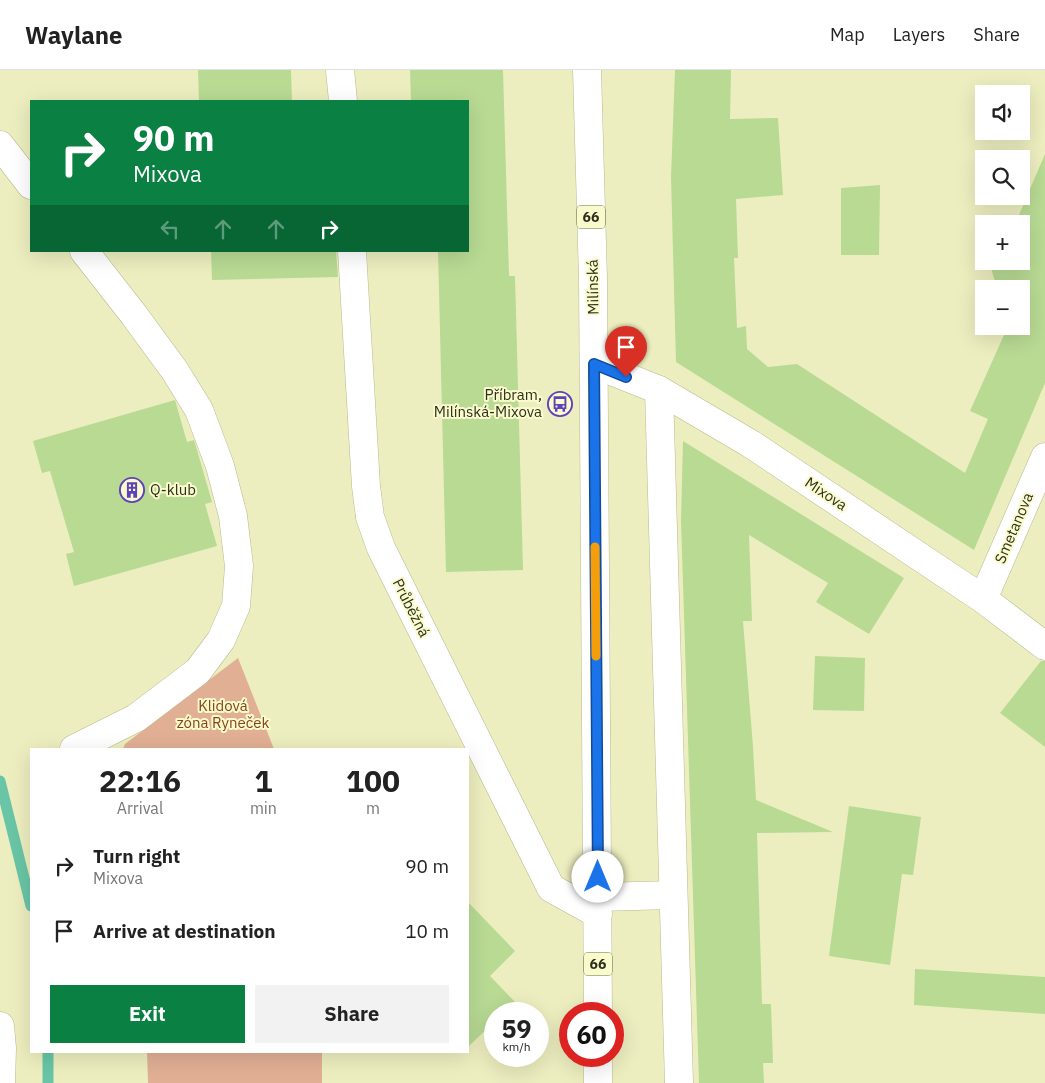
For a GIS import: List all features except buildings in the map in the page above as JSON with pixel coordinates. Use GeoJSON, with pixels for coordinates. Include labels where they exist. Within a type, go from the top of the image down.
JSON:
{"type":"FeatureCollection","features":[{"type":"Feature","properties":{"kind":"street"},"geometry":{"type":"LineString","coordinates":[[340,70],[342,100]]}},
{"type":"Feature","properties":{"kind":"street","name":"Milínská"},"geometry":{"type":"LineString","coordinates":[[587,70],[594,364],[598,1002]]}},
{"type":"Feature","properties":{"kind":"street"},"geometry":{"type":"LineString","coordinates":[[0,146],[30,184]]}},
{"type":"Feature","properties":{"kind":"street"},"geometry":{"type":"LineString","coordinates":[[76,748],[136,718],[198,671],[221,640],[236,606],[239,566],[233,516],[220,466],[199,410],[175,371],[85,252]]}},
{"type":"Feature","properties":{"kind":"street","name":"Průběžná"},"geometry":{"type":"LineString","coordinates":[[352,252],[366,486],[370,517],[381,548],[551,888],[598,906]]}},
{"type":"Feature","properties":{"kind":"street","name":"Mixova"},"geometry":{"type":"LineString","coordinates":[[594,364],[659,390],[751,444],[983,599],[1045,646]]}},
{"type":"Feature","properties":{"kind":"street"},"geometry":{"type":"LineString","coordinates":[[659,390],[679,1083]]}},
{"type":"Feature","properties":{"kind":"street","name":"Smetanova"},"geometry":{"type":"LineString","coordinates":[[983,599],[1045,457]]}},
{"type":"Feature","properties":{"kind":"street"},"geometry":{"type":"LineString","coordinates":[[598,906],[674,895]]}},
{"type":"Feature","properties":{"kind":"street"},"geometry":{"type":"LineString","coordinates":[[0,1026],[2,1048],[0,1083]]}},
{"type":"Feature","properties":{"kind":"street"},"geometry":{"type":"LineString","coordinates":[[598,1067],[598,1083]]}},
{"type":"Feature","properties":{"kind":"green space","name":"Klidová zóna Ryneček"},"geometry":{"type":"Polygon","coordinates":[[[238,658],[274,748],[123,748],[125,744],[238,658]]]}},
{"type":"Feature","properties":{"kind":"green space"},"geometry":{"type":"Polygon","coordinates":[[[147,1053],[322,1053],[322,1083],[148,1083],[147,1053]]]}},
{"type":"Feature","properties":{"kind":"waterway"},"geometry":{"type":"LineString","coordinates":[[0,781],[30,902]]}},
{"type":"Feature","properties":{"kind":"waterway"},"geometry":{"type":"LineString","coordinates":[[48,1053],[48,1083]]}},
{"type":"Feature","properties":{"kind":"slow traffic"},"geometry":{"type":"LineString","coordinates":[[595,547],[596,656]]}},
{"type":"Feature","properties":{"kind":"place","name":"Příbram, Milínská-Mixova"},"geometry":{"type":"Point","coordinates":[560,404]}},
{"type":"Feature","properties":{"kind":"place","name":"Q-klub"},"geometry":{"type":"Point","coordinates":[132,490]}},
{"type":"Feature","properties":{"kind":"route"},"geometry":{"type":"LineString","coordinates":[[598,877],[594,364],[626,377]]}}]}
